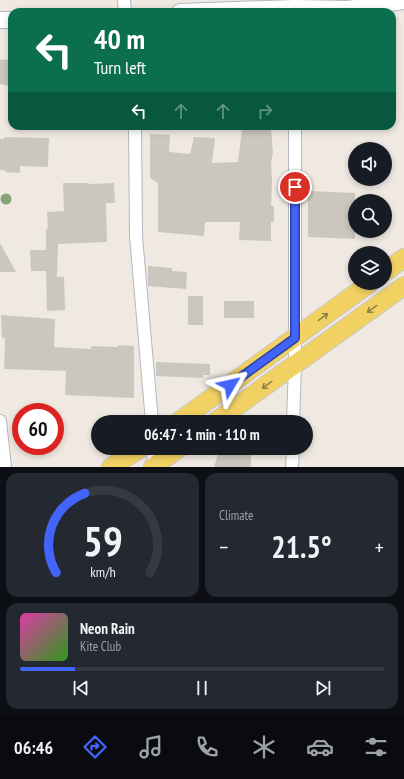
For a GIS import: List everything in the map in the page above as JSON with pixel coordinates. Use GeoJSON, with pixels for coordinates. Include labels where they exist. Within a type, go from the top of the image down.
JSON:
{"type":"FeatureCollection","features":[{"type":"Feature","properties":{"kind":"main road"},"geometry":{"type":"LineString","coordinates":[[392,267],[404,258]]}},
{"type":"Feature","properties":{"kind":"main road"},"geometry":{"type":"LineString","coordinates":[[225,415],[404,286]]}},
{"type":"Feature","properties":{"kind":"main road"},"geometry":{"type":"LineString","coordinates":[[188,415],[360,290]]}},
{"type":"Feature","properties":{"kind":"main road"},"geometry":{"type":"LineString","coordinates":[[111,467],[130,455]]}},
{"type":"Feature","properties":{"kind":"main road"},"geometry":{"type":"LineString","coordinates":[[153,467],[169,455]]}},
{"type":"Feature","properties":{"kind":"street"},"geometry":{"type":"LineString","coordinates":[[365,8],[404,1]]}},
{"type":"Feature","properties":{"kind":"street"},"geometry":{"type":"LineString","coordinates":[[135,130],[136,236],[151,415]]}},
{"type":"Feature","properties":{"kind":"street"},"geometry":{"type":"LineString","coordinates":[[293,415],[295,365],[295,130]]}},
{"type":"Feature","properties":{"kind":"street"},"geometry":{"type":"LineString","coordinates":[[0,421],[4,467]]}},
{"type":"Feature","properties":{"kind":"street"},"geometry":{"type":"LineString","coordinates":[[153,455],[153,467]]}},
{"type":"Feature","properties":{"kind":"street"},"geometry":{"type":"LineString","coordinates":[[292,467],[293,455]]}},
{"type":"Feature","properties":{"kind":"building"},"geometry":{"type":"Polygon","coordinates":[[[8,59],[8,85],[0,84],[0,60],[8,59]]]}},
{"type":"Feature","properties":{"kind":"building"},"geometry":{"type":"Polygon","coordinates":[[[242,130],[271,130],[273,152],[271,163],[271,206],[274,206],[274,222],[271,222],[271,241],[239,240],[240,222],[205,222],[204,236],[158,232],[158,183],[150,178],[150,134],[170,135],[169,152],[190,154],[194,137],[215,138],[212,163],[238,162],[242,130]]]}},
{"type":"Feature","properties":{"kind":"building"},"geometry":{"type":"Polygon","coordinates":[[[4,137],[49,138],[48,167],[20,166],[20,173],[5,172],[5,170],[0,170],[0,139],[4,139],[4,137]]]}},
{"type":"Feature","properties":{"kind":"building"},"geometry":{"type":"Polygon","coordinates":[[[63,183],[114,183],[115,203],[106,203],[107,242],[58,244],[57,277],[64,277],[65,310],[47,311],[46,271],[31,271],[30,250],[46,250],[46,229],[48,228],[47,212],[64,211],[63,183]]]}},
{"type":"Feature","properties":{"kind":"building"},"geometry":{"type":"Polygon","coordinates":[[[308,191],[355,193],[348,194],[348,238],[355,239],[308,237],[308,191]]]}},
{"type":"Feature","properties":{"kind":"building"},"geometry":{"type":"Polygon","coordinates":[[[0,243],[16,272],[0,272],[0,243]]]}},
{"type":"Feature","properties":{"kind":"building"},"geometry":{"type":"Polygon","coordinates":[[[148,266],[172,268],[172,271],[187,272],[186,289],[148,286],[148,266]]]}},
{"type":"Feature","properties":{"kind":"building"},"geometry":{"type":"Polygon","coordinates":[[[188,296],[203,296],[203,325],[188,325],[188,296]]]}},
{"type":"Feature","properties":{"kind":"building"},"geometry":{"type":"Polygon","coordinates":[[[224,301],[254,301],[254,318],[224,318],[224,301]]]}},
{"type":"Feature","properties":{"kind":"building"},"geometry":{"type":"Polygon","coordinates":[[[1,315],[55,319],[54,347],[91,349],[91,346],[134,346],[134,398],[65,395],[66,371],[4,369],[5,338],[2,338],[1,315]]]}},
{"type":"Feature","properties":{"kind":"building"},"geometry":{"type":"Polygon","coordinates":[[[156,362],[210,364],[210,375],[203,375],[203,378],[156,376],[156,362]]]}},
{"type":"Feature","properties":{"kind":"building"},"geometry":{"type":"Polygon","coordinates":[[[218,455],[251,455],[251,467],[214,467],[218,455]]]}},
{"type":"Feature","properties":{"kind":"route"},"geometry":{"type":"LineString","coordinates":[[230,385],[295,338],[295,187]]}}]}
